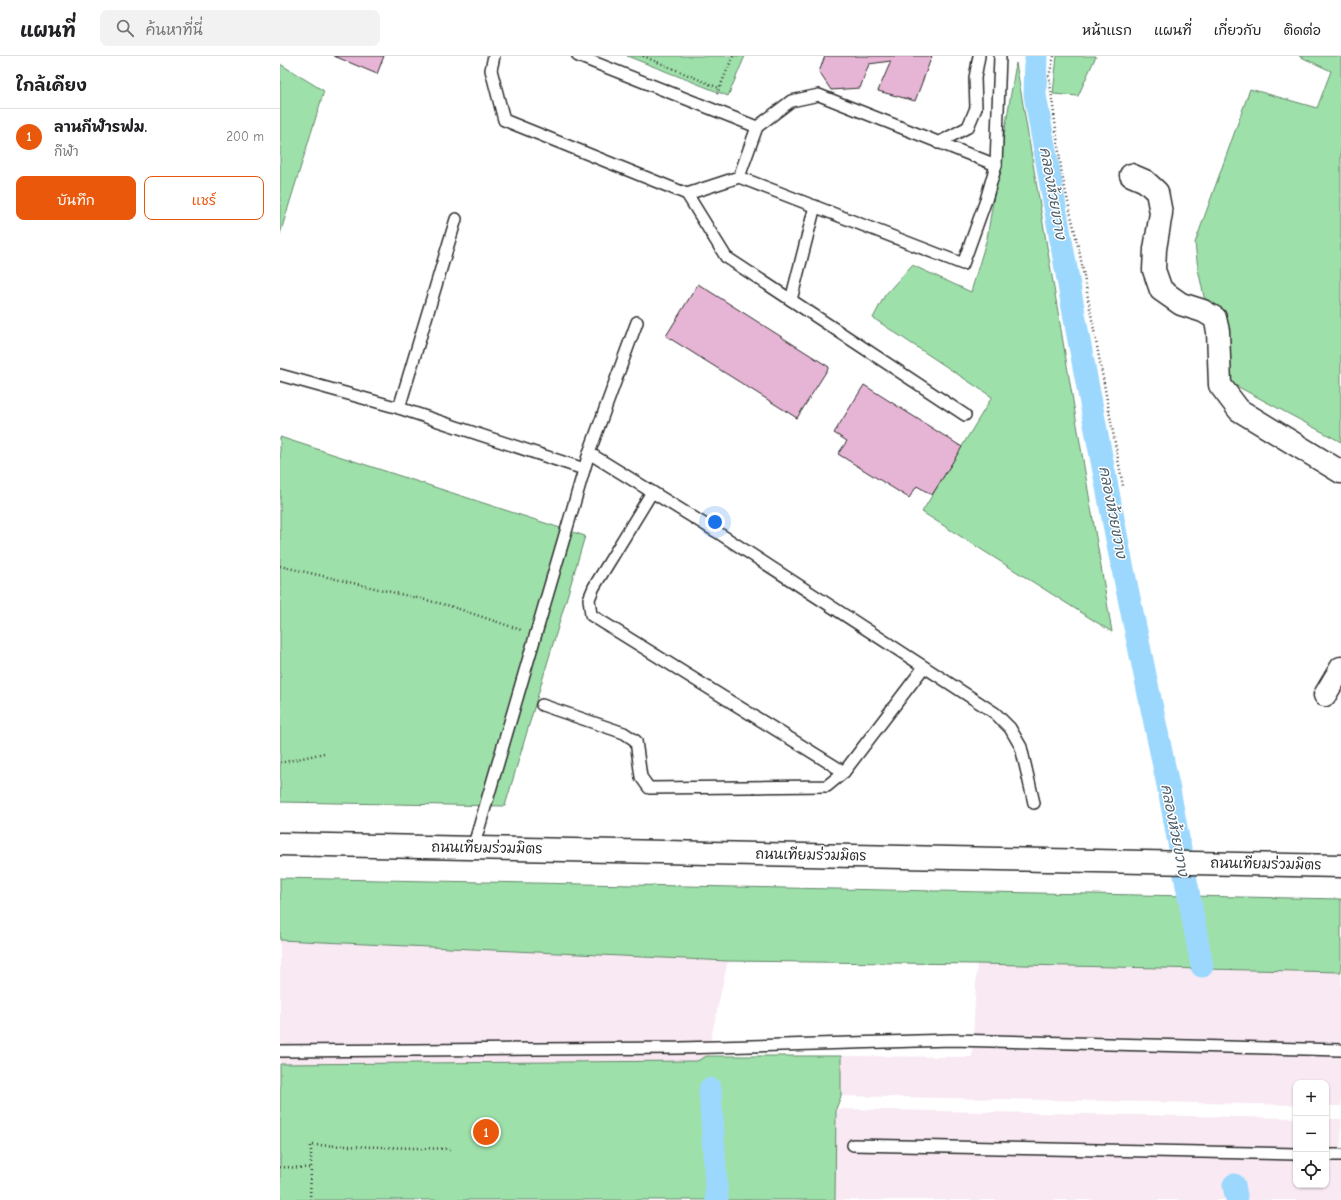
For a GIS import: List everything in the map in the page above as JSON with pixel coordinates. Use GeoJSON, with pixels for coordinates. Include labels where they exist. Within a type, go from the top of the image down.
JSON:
{"type":"FeatureCollection","features":[{"type":"Feature","properties":{"kind":"street"},"geometry":{"type":"LineString","coordinates":[[1131,175],[1145,181],[1157,192],[1161,213],[1155,249],[1154,270],[1161,290],[1181,304],[1203,311],[1215,318],[1218,331],[1220,385],[1239,410],[1341,472]]}},
{"type":"Feature","properties":{"kind":"street"},"geometry":{"type":"LineString","coordinates":[[1325,695],[1341,668]]}},
{"type":"Feature","properties":{"kind":"street","name":"ถนนเทียมร่วมมิตร"},"geometry":{"type":"LineString","coordinates":[[280,844],[1341,866]]}},
{"type":"Feature","properties":{"kind":"lane"},"geometry":{"type":"LineString","coordinates":[[494,56],[491,70],[504,120],[687,194],[726,257],[965,416]]}},
{"type":"Feature","properties":{"kind":"lane"},"geometry":{"type":"LineString","coordinates":[[578,56],[757,127]]}},
{"type":"Feature","properties":{"kind":"lane"},"geometry":{"type":"LineString","coordinates":[[938,143],[968,127],[976,108],[975,78],[979,56]]}},
{"type":"Feature","properties":{"kind":"lane"},"geometry":{"type":"LineString","coordinates":[[687,194],[739,177],[963,264],[986,200],[996,165],[1000,56]]}},
{"type":"Feature","properties":{"kind":"lane"},"geometry":{"type":"LineString","coordinates":[[739,177],[757,127],[791,101],[819,95],[996,165]]}},
{"type":"Feature","properties":{"kind":"lane"},"geometry":{"type":"LineString","coordinates":[[791,300],[815,206]]}},
{"type":"Feature","properties":{"kind":"lane"},"geometry":{"type":"LineString","coordinates":[[399,408],[456,219]]}},
{"type":"Feature","properties":{"kind":"lane"},"geometry":{"type":"LineString","coordinates":[[473,848],[584,468],[636,322]]}},
{"type":"Feature","properties":{"kind":"lane"},"geometry":{"type":"LineString","coordinates":[[280,375],[399,408],[584,468]]}},
{"type":"Feature","properties":{"kind":"lane"},"geometry":{"type":"LineString","coordinates":[[589,453],[717,532],[995,713],[1010,728],[1021,747],[1034,804]]}},
{"type":"Feature","properties":{"kind":"lane"},"geometry":{"type":"LineString","coordinates":[[652,492],[594,587],[589,599],[591,615],[844,772]]}},
{"type":"Feature","properties":{"kind":"lane"},"geometry":{"type":"LineString","coordinates":[[542,705],[624,733],[636,741],[641,777],[649,788],[827,786],[844,772],[924,666]]}},
{"type":"Feature","properties":{"kind":"lane"},"geometry":{"type":"LineString","coordinates":[[280,1051],[682,1048],[950,1040],[1341,1050]]}},
{"type":"Feature","properties":{"kind":"lane"},"geometry":{"type":"LineString","coordinates":[[853,1145],[1293,1154]]}},
{"type":"Feature","properties":{"kind":"lane"},"geometry":{"type":"LineString","coordinates":[[1329,1155],[1341,1155]]}},
{"type":"Feature","properties":{"kind":"path"},"geometry":{"type":"LineString","coordinates":[[642,56],[719,88]]}},
{"type":"Feature","properties":{"kind":"path"},"geometry":{"type":"LineString","coordinates":[[711,109],[733,56]]}},
{"type":"Feature","properties":{"kind":"path"},"geometry":{"type":"LineString","coordinates":[[1054,56],[1049,76],[1062,174],[1080,255],[1123,486]]}},
{"type":"Feature","properties":{"kind":"path"},"geometry":{"type":"LineString","coordinates":[[280,566],[447,605],[536,635]]}},
{"type":"Feature","properties":{"kind":"path"},"geometry":{"type":"LineString","coordinates":[[280,763],[324,753]]}},
{"type":"Feature","properties":{"kind":"path"},"geometry":{"type":"LineString","coordinates":[[310,1200],[311,1145],[452,1149]]}},
{"type":"Feature","properties":{"kind":"path"},"geometry":{"type":"LineString","coordinates":[[280,1167],[311,1168]]}},
{"type":"Feature","properties":{"kind":"shaded area"},"geometry":{"type":"Polygon","coordinates":[[[280,884],[744,888],[707,1056],[704,1200],[280,1200],[280,884]]]}},
{"type":"Feature","properties":{"kind":"shaded area"},"geometry":{"type":"Polygon","coordinates":[[[977,964],[1341,972],[1341,1106],[1329,1106],[1329,1080],[1293,1080],[1293,1105],[841,1096],[841,1056],[972,1057],[977,964]]]}},
{"type":"Feature","properties":{"kind":"shaded area"},"geometry":{"type":"Polygon","coordinates":[[[836,1109],[1293,1118],[1293,1188],[1329,1188],[1329,1119],[1341,1119],[1341,1200],[835,1200],[836,1109]]]}},
{"type":"Feature","properties":{"kind":"green space"},"geometry":{"type":"Polygon","coordinates":[[[627,56],[745,56],[728,96],[627,56]]]}},
{"type":"Feature","properties":{"kind":"green space"},"geometry":{"type":"Polygon","coordinates":[[[1057,56],[1096,56],[1078,96],[1053,94],[1057,56]]]}},
{"type":"Feature","properties":{"kind":"green space"},"geometry":{"type":"Polygon","coordinates":[[[1299,56],[1341,56],[1341,442],[1231,383],[1225,326],[1204,297],[1198,269],[1195,243],[1250,89],[1317,108],[1331,71],[1299,56]]]}},
{"type":"Feature","properties":{"kind":"green space"},"geometry":{"type":"Polygon","coordinates":[[[1016,63],[1112,632],[922,512],[992,397],[873,318],[885,295],[912,265],[971,292],[987,238],[1016,63]]]}},
{"type":"Feature","properties":{"kind":"green space"},"geometry":{"type":"Polygon","coordinates":[[[280,64],[324,91],[280,234],[280,64]]]}},
{"type":"Feature","properties":{"kind":"green space"},"geometry":{"type":"Polygon","coordinates":[[[280,437],[585,536],[505,806],[280,802],[280,437]]]}},
{"type":"Feature","properties":{"kind":"green space"},"geometry":{"type":"Polygon","coordinates":[[[280,878],[1341,899],[1341,972],[977,964],[728,961],[280,940],[280,878]]]}},
{"type":"Feature","properties":{"kind":"green space"},"geometry":{"type":"Polygon","coordinates":[[[707,1056],[841,1056],[841,1096],[836,1109],[835,1200],[280,1200],[280,1064],[697,1061],[707,1056]]]}},
{"type":"Feature","properties":{"kind":"building"},"geometry":{"type":"Polygon","coordinates":[[[334,56],[384,56],[377,74],[334,56]]]}},
{"type":"Feature","properties":{"kind":"building"},"geometry":{"type":"Polygon","coordinates":[[[825,56],[932,56],[915,101],[878,91],[891,61],[869,64],[860,88],[831,90],[819,72],[825,56]]]}},
{"type":"Feature","properties":{"kind":"building"},"geometry":{"type":"Polygon","coordinates":[[[698,284],[829,367],[797,418],[666,336],[698,284]]]}},
{"type":"Feature","properties":{"kind":"building"},"geometry":{"type":"Polygon","coordinates":[[[864,385],[962,447],[932,495],[917,486],[909,498],[838,454],[847,441],[834,433],[864,385]]]}},
{"type":"Feature","properties":{"kind":"waterway","name":"คลองห้วยขวาง"},"geometry":{"type":"LineString","coordinates":[[1036,56],[1035,95],[1077,330],[1119,550],[1170,795],[1202,966]]}},
{"type":"Feature","properties":{"kind":"waterway"},"geometry":{"type":"LineString","coordinates":[[710,1089],[717,1200]]}},
{"type":"Feature","properties":{"kind":"waterway","name":"คลองห้วยขวาง"},"geometry":{"type":"LineString","coordinates":[[1234,1185],[1236,1196]]}},
{"type":"Feature","properties":{"kind":"place","name":"ลานกีฬารฟม."},"geometry":{"type":"Point","coordinates":[486,1132]}}]}
